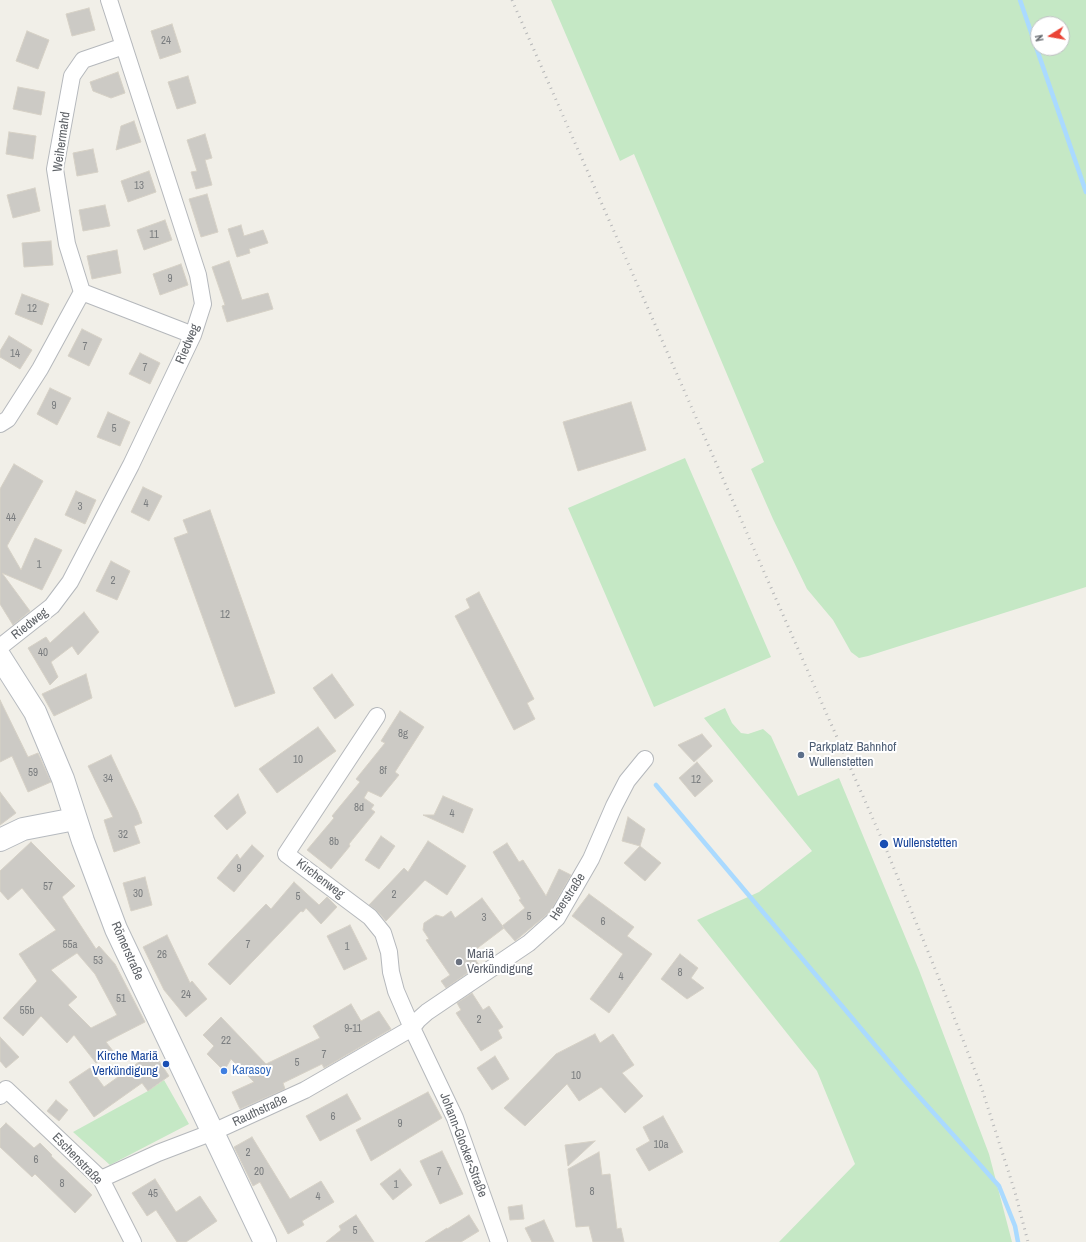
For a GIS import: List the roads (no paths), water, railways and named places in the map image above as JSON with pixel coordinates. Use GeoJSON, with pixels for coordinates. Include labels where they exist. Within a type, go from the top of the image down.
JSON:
{"type":"FeatureCollection","features":[{"type":"Feature","properties":{"kind":"main road","name":"Römerstraße"},"geometry":{"type":"LineString","coordinates":[[0,657],[35,712],[63,779],[75,819],[96,878],[124,948],[266,1242]]}},
{"type":"Feature","properties":{"kind":"main road"},"geometry":{"type":"LineString","coordinates":[[0,840],[23,829],[75,819]]}},
{"type":"Feature","properties":{"kind":"street","name":"Riedweg"},"geometry":{"type":"LineString","coordinates":[[0,647],[52,606],[70,582],[131,465],[193,336],[203,304],[198,275],[109,0]]}},
{"type":"Feature","properties":{"kind":"street","name":"Weihermahd"},"geometry":{"type":"LineString","coordinates":[[82,292],[67,244],[55,170],[72,76],[83,60],[124,46]]}},
{"type":"Feature","properties":{"kind":"street"},"geometry":{"type":"LineString","coordinates":[[0,424],[8,419],[40,370],[82,292],[193,336]]}},
{"type":"Feature","properties":{"kind":"street","name":"Kirchenweg"},"geometry":{"type":"LineString","coordinates":[[377,716],[286,854],[370,917],[383,933],[390,952],[391,972],[396,991],[412,1028]]}},
{"type":"Feature","properties":{"kind":"street","name":"Heerstraße"},"geometry":{"type":"LineString","coordinates":[[412,1028],[427,1012],[530,943],[557,918],[591,859],[614,806],[627,781],[645,759]]}},
{"type":"Feature","properties":{"kind":"street","name":"Rauthstraße"},"geometry":{"type":"LineString","coordinates":[[101,1179],[158,1153],[213,1132],[305,1090],[412,1028]]}},
{"type":"Feature","properties":{"kind":"street","name":"Johann-Glocker-Straße"},"geometry":{"type":"LineString","coordinates":[[412,1028],[455,1118],[499,1242]]}},
{"type":"Feature","properties":{"kind":"street","name":"Eschenstraße"},"geometry":{"type":"LineString","coordinates":[[3,1093],[101,1179],[133,1242]]}},
{"type":"Feature","properties":{"kind":"waterway"},"geometry":{"type":"LineString","coordinates":[[1020,0],[1086,192]]}},
{"type":"Feature","properties":{"kind":"waterway"},"geometry":{"type":"LineString","coordinates":[[656,785],[906,1082],[999,1186],[1015,1226],[1018,1242]]}},
{"type":"Feature","properties":{"kind":"railway"},"geometry":{"type":"LineString","coordinates":[[512,0],[884,844],[981,1086],[1015,1192],[1028,1242]]}},
{"type":"Feature","properties":{"kind":"place","name":"Parkplatz Bahnhof Wullenstetten"},"geometry":{"type":"Point","coordinates":[801,755]}},
{"type":"Feature","properties":{"kind":"place","name":"Wullenstetten"},"geometry":{"type":"Point","coordinates":[884,844]}},
{"type":"Feature","properties":{"kind":"place","name":"Mariä Verkündigung"},"geometry":{"type":"Point","coordinates":[459,962]}},
{"type":"Feature","properties":{"kind":"place","name":"Kirche Mariä Verkündigung"},"geometry":{"type":"Point","coordinates":[166,1064]}},
{"type":"Feature","properties":{"kind":"place","name":"Karasoy"},"geometry":{"type":"Point","coordinates":[224,1071]}}]}
